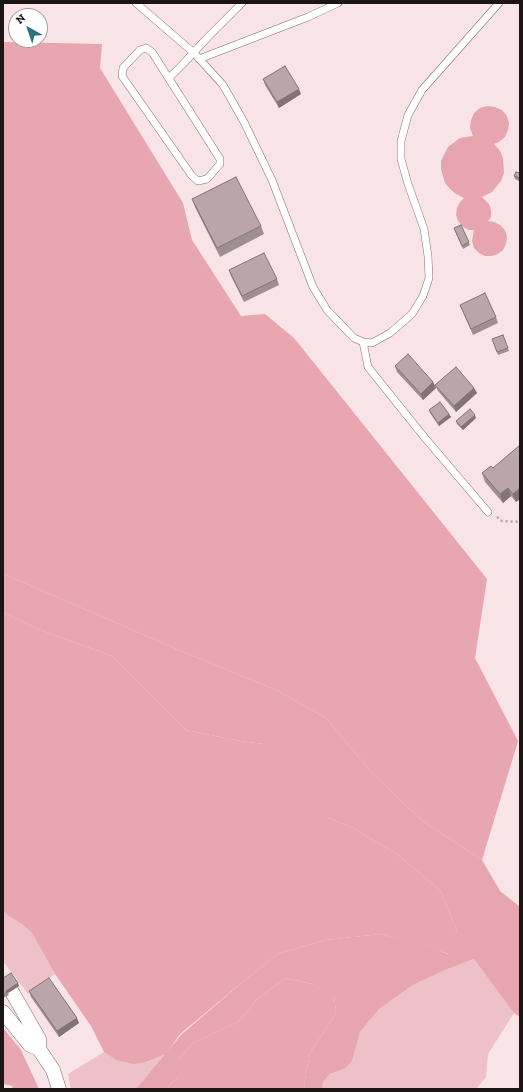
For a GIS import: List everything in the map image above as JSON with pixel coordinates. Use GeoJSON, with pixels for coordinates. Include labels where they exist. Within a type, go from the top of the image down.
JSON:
{"type":"FeatureCollection","features":[{"type":"Feature","properties":{"kind":"street"},"geometry":{"type":"LineString","coordinates":[[6,982],[39,1039],[39,1049]]}},
{"type":"Feature","properties":{"kind":"street"},"geometry":{"type":"LineString","coordinates":[[3,1012],[30,1045],[39,1049],[53,1070],[59,1089]]}},
{"type":"Feature","properties":{"kind":"lane"},"geometry":{"type":"LineString","coordinates":[[136,3],[194,53],[223,85],[244,122],[272,180],[313,287],[327,310],[354,338],[363,342],[372,343],[390,333],[412,314],[423,296],[429,278],[428,256],[424,229],[401,159],[400,141],[408,115],[422,90],[499,3]]}},
{"type":"Feature","properties":{"kind":"lane"},"geometry":{"type":"LineString","coordinates":[[168,78],[242,3]]}},
{"type":"Feature","properties":{"kind":"lane"},"geometry":{"type":"LineString","coordinates":[[199,59],[308,17],[338,3]]}},
{"type":"Feature","properties":{"kind":"lane"},"geometry":{"type":"LineString","coordinates":[[146,48],[152,52],[168,78],[220,159],[220,164],[207,179],[202,181],[198,181],[192,176],[122,76],[122,72],[123,68],[140,50],[146,48]]}},
{"type":"Feature","properties":{"kind":"lane"},"geometry":{"type":"LineString","coordinates":[[363,342],[368,367],[425,438],[488,512]]}},
{"type":"Feature","properties":{"kind":"path"},"geometry":{"type":"LineString","coordinates":[[488,512],[502,521],[520,522]]}},
{"type":"Feature","properties":{"kind":"shaded area"},"geometry":{"type":"Polygon","coordinates":[[[3,42],[8,42],[8,48],[48,48],[48,43],[102,44],[100,68],[183,203],[192,240],[241,316],[265,314],[294,338],[487,579],[475,658],[518,741],[482,860],[422,821],[370,771],[327,719],[278,691],[3,574],[3,42]]]}},
{"type":"Feature","properties":{"kind":"shaded area"},"geometry":{"type":"Polygon","coordinates":[[[487,106],[502,110],[507,116],[509,123],[505,137],[494,144],[500,151],[503,158],[504,173],[501,181],[492,192],[482,197],[489,204],[491,210],[491,217],[488,221],[500,225],[505,230],[507,237],[503,250],[498,254],[491,256],[485,256],[474,248],[472,241],[474,230],[469,230],[463,227],[458,221],[456,215],[457,208],[464,198],[456,194],[445,183],[441,169],[441,161],[448,147],[460,138],[473,136],[470,128],[474,113],[480,108],[487,106]]]}},
{"type":"Feature","properties":{"kind":"shaded area"},"geometry":{"type":"Polygon","coordinates":[[[3,574],[278,691],[327,719],[370,771],[422,821],[482,860],[500,891],[520,907],[520,1017],[514,1013],[474,959],[445,970],[413,985],[379,1009],[360,1032],[352,1061],[346,1068],[330,1074],[323,1082],[322,1089],[305,1089],[304,1085],[310,1053],[336,1013],[334,995],[313,984],[285,978],[256,1000],[239,1021],[193,1043],[178,1059],[178,1077],[166,1089],[136,1089],[182,1034],[278,954],[326,940],[380,934],[448,954],[457,931],[441,891],[397,854],[353,828],[329,818],[298,791],[265,744],[240,741],[186,730],[112,656],[38,629],[3,612],[3,574]]]}},
{"type":"Feature","properties":{"kind":"shaded area"},"geometry":{"type":"Polygon","coordinates":[[[3,612],[38,629],[112,656],[186,730],[240,741],[265,744],[329,818],[353,828],[397,854],[441,891],[457,931],[449,954],[380,934],[326,940],[278,954],[180,1034],[166,1054],[146,1062],[134,1064],[116,1060],[104,1052],[91,1026],[55,974],[32,933],[3,911],[3,612]]]}},
{"type":"Feature","properties":{"kind":"shaded area"},"geometry":{"type":"Polygon","coordinates":[[[3,911],[32,933],[55,974],[28,994],[3,961],[3,911]]]}},
{"type":"Feature","properties":{"kind":"shaded area"},"geometry":{"type":"Polygon","coordinates":[[[474,959],[514,1013],[488,1054],[486,1077],[476,1089],[322,1089],[323,1082],[330,1074],[346,1068],[352,1061],[360,1032],[379,1009],[413,985],[445,970],[474,959]]]}},
{"type":"Feature","properties":{"kind":"shaded area"},"geometry":{"type":"Polygon","coordinates":[[[285,978],[313,984],[334,994],[336,1013],[310,1053],[304,1085],[305,1089],[166,1089],[178,1077],[178,1059],[193,1043],[239,1021],[256,1000],[285,978]]]}},
{"type":"Feature","properties":{"kind":"shaded area"},"geometry":{"type":"Polygon","coordinates":[[[3,1028],[21,1050],[39,1089],[11,1089],[13,1086],[3,1084],[3,1028]]]}},
{"type":"Feature","properties":{"kind":"shaded area"},"geometry":{"type":"Polygon","coordinates":[[[104,1052],[116,1060],[146,1062],[166,1054],[136,1089],[71,1089],[68,1074],[104,1052]]]}},
{"type":"Feature","properties":{"kind":"building"},"geometry":{"type":"Polygon","coordinates":[[[285,66],[299,89],[277,102],[263,79],[285,66]]]}},
{"type":"Feature","properties":{"kind":"building"},"geometry":{"type":"Polygon","coordinates":[[[516,172],[520,173],[520,178],[514,176],[516,172]]]}},
{"type":"Feature","properties":{"kind":"building"},"geometry":{"type":"Polygon","coordinates":[[[236,177],[261,226],[217,248],[192,199],[236,177]]]}},
{"type":"Feature","properties":{"kind":"building"},"geometry":{"type":"Polygon","coordinates":[[[461,225],[469,242],[462,246],[454,228],[461,225]]]}},
{"type":"Feature","properties":{"kind":"building"},"geometry":{"type":"Polygon","coordinates":[[[264,253],[277,279],[242,296],[229,270],[264,253]]]}},
{"type":"Feature","properties":{"kind":"building"},"geometry":{"type":"Polygon","coordinates":[[[485,293],[496,317],[471,329],[460,305],[485,293]]]}},
{"type":"Feature","properties":{"kind":"building"},"geometry":{"type":"Polygon","coordinates":[[[503,335],[508,348],[497,352],[492,339],[503,335]]]}},
{"type":"Feature","properties":{"kind":"building"},"geometry":{"type":"Polygon","coordinates":[[[408,354],[433,382],[421,394],[395,366],[408,354]]]}},
{"type":"Feature","properties":{"kind":"building"},"geometry":{"type":"Polygon","coordinates":[[[456,367],[474,388],[454,406],[435,385],[456,367]]]}},
{"type":"Feature","properties":{"kind":"building"},"geometry":{"type":"Polygon","coordinates":[[[440,402],[449,414],[438,423],[429,410],[440,402]]]}},
{"type":"Feature","properties":{"kind":"building"},"geometry":{"type":"Polygon","coordinates":[[[470,409],[475,415],[461,427],[456,421],[470,409]]]}},
{"type":"Feature","properties":{"kind":"building"},"geometry":{"type":"Polygon","coordinates":[[[520,445],[520,488],[513,494],[508,488],[500,494],[482,473],[491,466],[493,468],[520,445]]]}},
{"type":"Feature","properties":{"kind":"building"},"geometry":{"type":"Polygon","coordinates":[[[11,973],[18,983],[6,991],[7,992],[3,995],[3,978],[11,973]]]}},
{"type":"Feature","properties":{"kind":"building"},"geometry":{"type":"Polygon","coordinates":[[[49,978],[77,1018],[57,1031],[29,991],[49,978]]]}}]}
